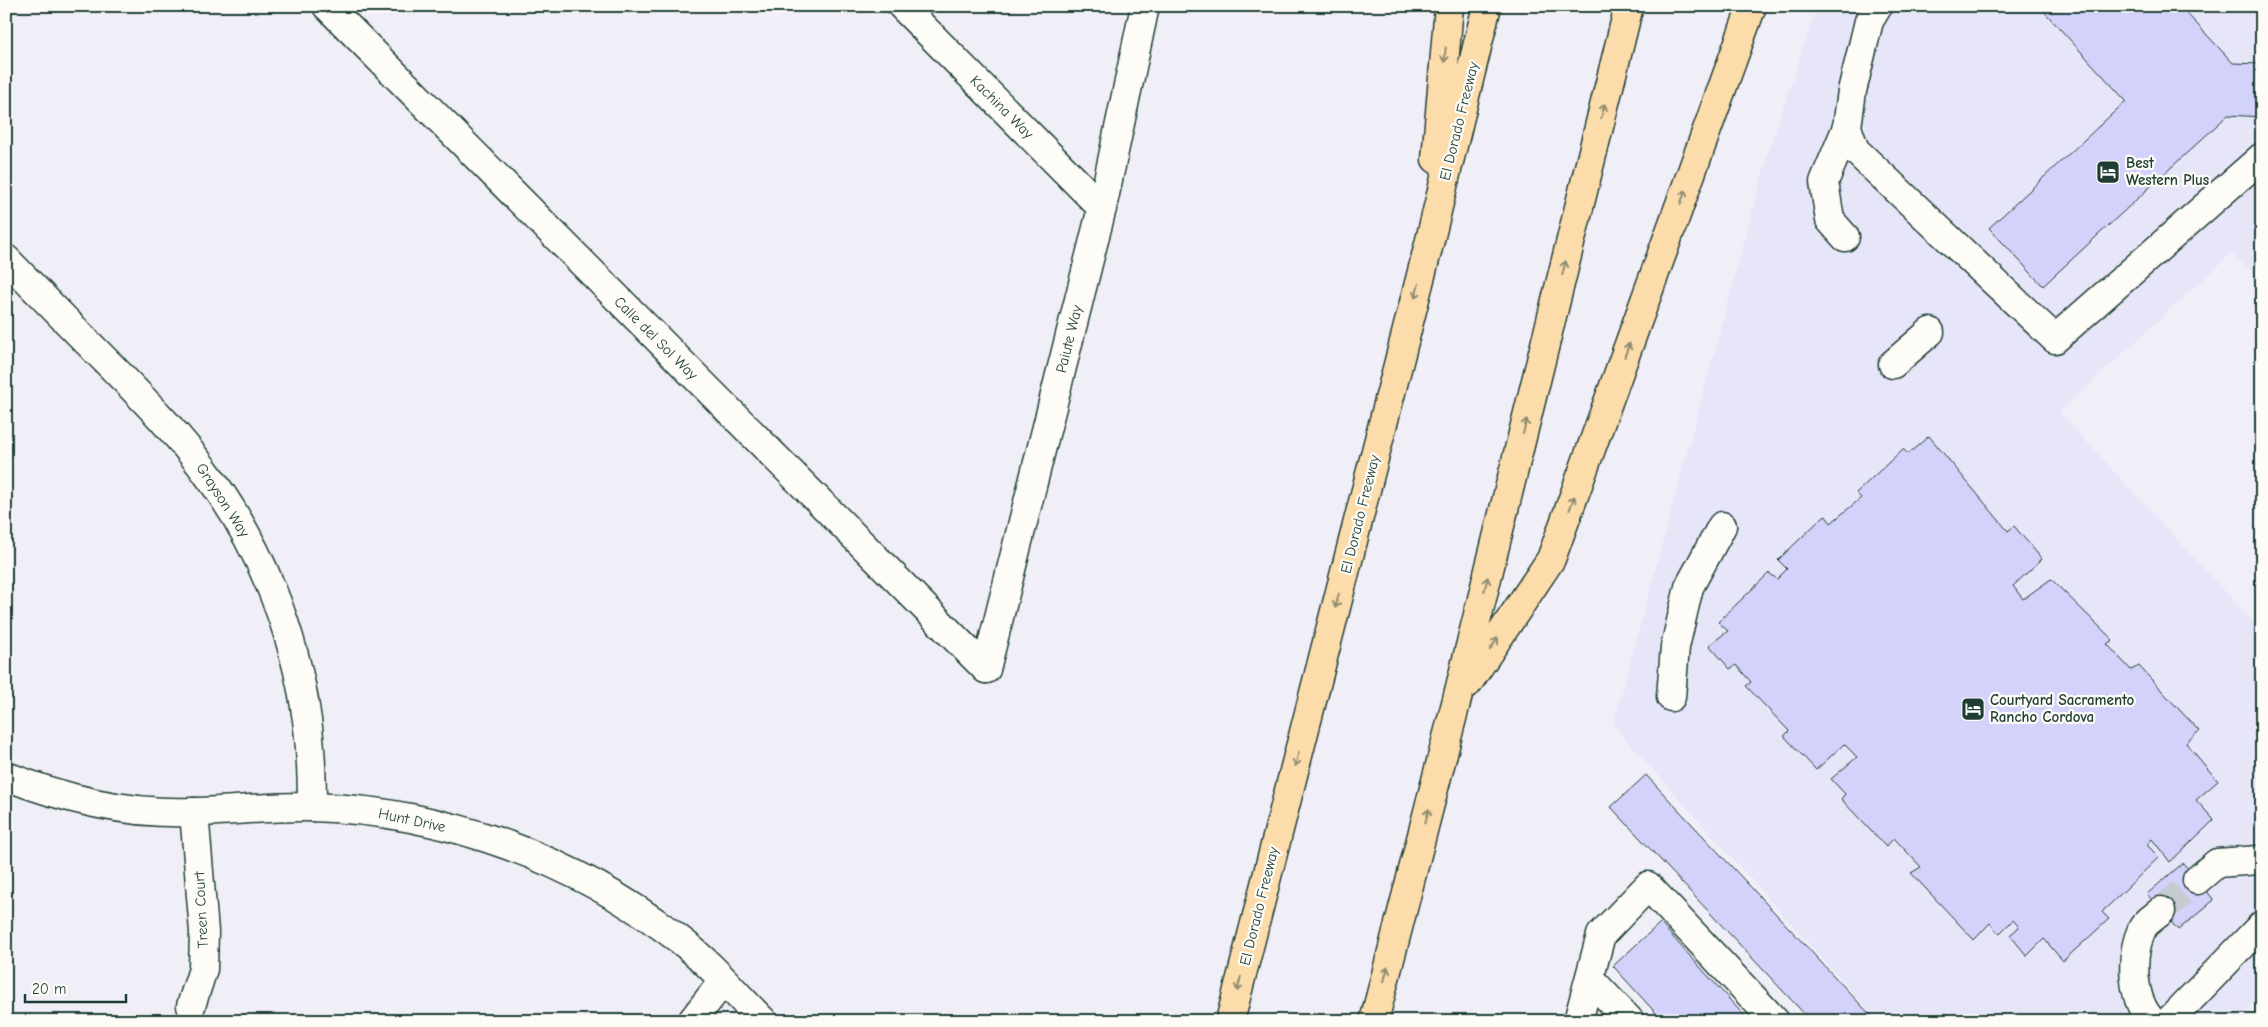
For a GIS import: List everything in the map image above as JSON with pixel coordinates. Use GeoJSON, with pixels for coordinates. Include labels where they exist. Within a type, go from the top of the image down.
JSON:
{"type":"FeatureCollection","features":[{"type":"Feature","properties":{"kind":"highway"},"geometry":{"type":"LineString","coordinates":[[1429,244],[1449,6]]}},
{"type":"Feature","properties":{"kind":"highway","name":"El Dorado Freeway"},"geometry":{"type":"LineString","coordinates":[[1230,1021],[1429,244],[1487,6]]}},
{"type":"Feature","properties":{"kind":"highway"},"geometry":{"type":"LineString","coordinates":[[1374,1021],[1457,699],[1630,6]]}},
{"type":"Feature","properties":{"kind":"highway"},"geometry":{"type":"LineString","coordinates":[[1457,699],[1551,559],[1752,6]]}},
{"type":"Feature","properties":{"kind":"street","name":"Calle del Sol Way"},"geometry":{"type":"LineString","coordinates":[[327,6],[986,670]]}},
{"type":"Feature","properties":{"kind":"street","name":"Kachina Way"},"geometry":{"type":"LineString","coordinates":[[902,6],[1102,208]]}},
{"type":"Feature","properties":{"kind":"street","name":"Paiute Way"},"geometry":{"type":"LineString","coordinates":[[986,670],[1102,208],[1145,6]]}},
{"type":"Feature","properties":{"kind":"street"},"geometry":{"type":"LineString","coordinates":[[1845,237],[1830,220],[1824,182],[1847,127],[1852,91],[1869,21],[1878,6]]}},
{"type":"Feature","properties":{"kind":"street"},"geometry":{"type":"LineString","coordinates":[[1847,127],[1855,150],[2055,339],[2262,157]]}},
{"type":"Feature","properties":{"kind":"street","name":"Grayson Way"},"geometry":{"type":"LineString","coordinates":[[6,259],[155,412],[206,471],[247,536],[271,589],[291,644],[300,681],[311,757],[312,807]]}},
{"type":"Feature","properties":{"kind":"street"},"geometry":{"type":"LineString","coordinates":[[1893,364],[1930,332]]}},
{"type":"Feature","properties":{"kind":"street"},"geometry":{"type":"LineString","coordinates":[[1670,697],[1675,647],[1688,586],[1722,526]]}},
{"type":"Feature","properties":{"kind":"street","name":"Hunt Drive"},"geometry":{"type":"LineString","coordinates":[[6,776],[42,790],[82,802],[123,809],[194,812],[277,806],[312,807],[399,815],[485,837],[527,852],[607,891],[681,940],[762,1021]]}},
{"type":"Feature","properties":{"kind":"street","name":"Treen Court"},"geometry":{"type":"LineString","coordinates":[[191,1006],[203,969],[204,932],[194,812]]}},
{"type":"Feature","properties":{"kind":"street"},"geometry":{"type":"LineString","coordinates":[[2197,880],[2217,863],[2259,860],[2262,862]]}},
{"type":"Feature","properties":{"kind":"street"},"geometry":{"type":"LineString","coordinates":[[1578,1021],[1601,935],[1648,886],[1775,1021]]}},
{"type":"Feature","properties":{"kind":"street"},"geometry":{"type":"LineString","coordinates":[[2152,1021],[2144,1013],[2133,974],[2134,957],[2142,927],[2161,911]]}},
{"type":"Feature","properties":{"kind":"street"},"geometry":{"type":"LineString","coordinates":[[2169,1021],[2262,925]]}},
{"type":"Feature","properties":{"kind":"street"},"geometry":{"type":"LineString","coordinates":[[1590,979],[1630,1021]]}},
{"type":"Feature","properties":{"kind":"street"},"geometry":{"type":"LineString","coordinates":[[692,1021],[723,980]]}},
{"type":"Feature","properties":{"kind":"shaded area"},"geometry":{"type":"Polygon","coordinates":[[[1817,6],[2262,6],[2262,280],[2231,254],[2059,412],[2262,631],[2262,991],[2240,1021],[1878,1021],[1613,725],[1770,146],[1817,6]]]}},
{"type":"Feature","properties":{"kind":"building","name":"Best Western Plus"},"geometry":{"type":"Polygon","coordinates":[[[2039,6],[2180,6],[2233,63],[2262,64],[2262,117],[2228,115],[2043,286],[1989,228],[2126,101],[2039,6]]]}},
{"type":"Feature","properties":{"kind":"building","name":"Courtyard Sacramento Rancho Cordova"},"geometry":{"type":"Polygon","coordinates":[[[1929,436],[2008,531],[2014,526],[2042,559],[2013,586],[2023,599],[2051,579],[2113,640],[2107,644],[2131,670],[2139,666],[2199,731],[2186,743],[2218,781],[2196,800],[2214,820],[2170,862],[2152,839],[2147,845],[2159,857],[2102,912],[2109,919],[2063,961],[2044,939],[2027,956],[2010,935],[2019,927],[2013,920],[1999,934],[1990,923],[1974,940],[1911,873],[1921,867],[1894,838],[1886,847],[1841,799],[1845,794],[1831,779],[1857,757],[1844,744],[1816,770],[1784,736],[1789,731],[1746,686],[1751,682],[1736,665],[1730,669],[1709,645],[1728,631],[1718,622],[1769,573],[1777,579],[1787,569],[1778,560],[1825,515],[1831,523],[1861,498],[1856,493],[1903,449],[1908,454],[1929,436]]]}},
{"type":"Feature","properties":{"kind":"building"},"geometry":{"type":"Polygon","coordinates":[[[1646,775],[1876,1021],[1811,1021],[1611,807],[1646,775]]]}},
{"type":"Feature","properties":{"kind":"building"},"geometry":{"type":"Polygon","coordinates":[[[2183,863],[2214,900],[2178,930],[2147,894],[2183,863]]]}},
{"type":"Feature","properties":{"kind":"building"},"geometry":{"type":"Polygon","coordinates":[[[1660,923],[1749,1021],[1663,1021],[1613,966],[1660,923]]]}},
{"type":"Feature","properties":{"kind":"tunnel"},"geometry":{"type":"LineString","coordinates":[[2161,911],[2197,880]]}},
{"type":"Feature","properties":{"kind":"place","name":"Best Western Plus"},"geometry":{"type":"Point","coordinates":[2108,172]}},
{"type":"Feature","properties":{"kind":"place","name":"Courtyard Sacramento Rancho Cordova"},"geometry":{"type":"Point","coordinates":[1973,709]}}]}
